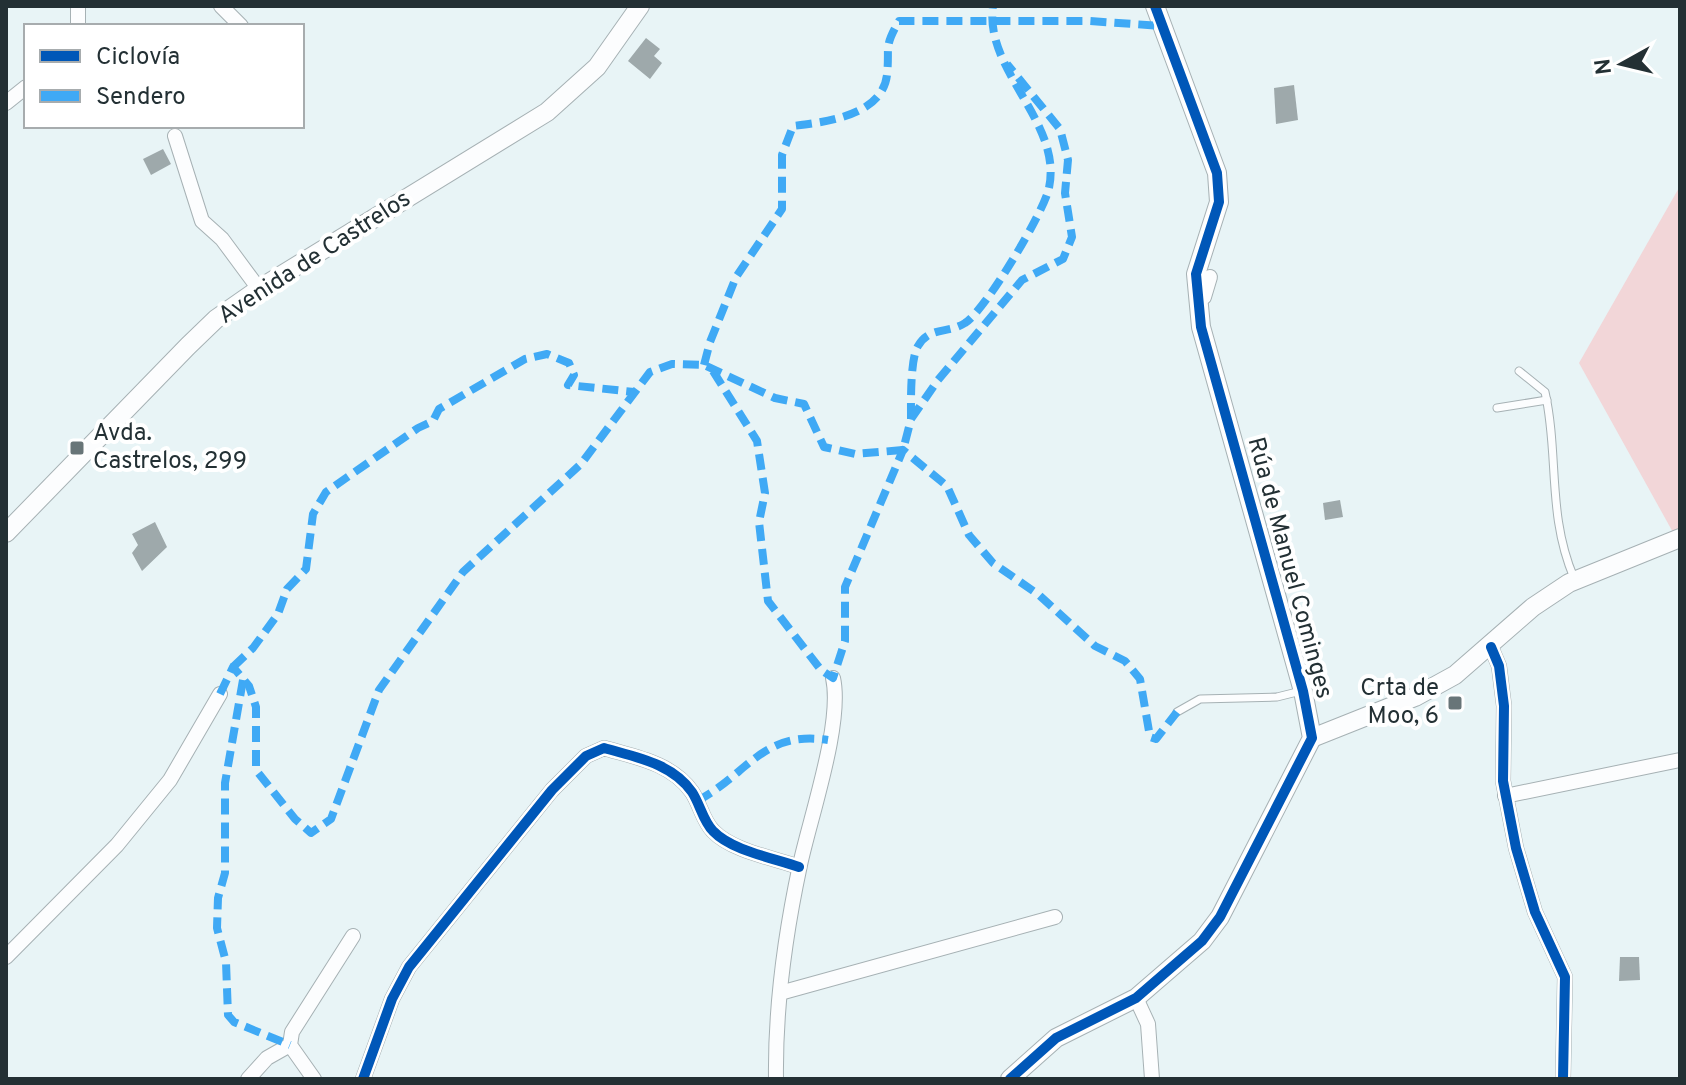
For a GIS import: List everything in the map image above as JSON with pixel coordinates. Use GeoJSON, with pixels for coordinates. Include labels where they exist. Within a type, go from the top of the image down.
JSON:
{"type":"FeatureCollection","features":[{"type":"Feature","properties":{"kind":"street"},"geometry":{"type":"LineString","coordinates":[[221,6],[239,24]]}},
{"type":"Feature","properties":{"kind":"street","name":"Avenida de Castrelos"},"geometry":{"type":"LineString","coordinates":[[6,533],[216,319],[259,289],[547,112],[597,67],[640,6]]}},
{"type":"Feature","properties":{"kind":"street","name":"Rúa de Manuel Cominges"},"geometry":{"type":"LineString","coordinates":[[1155,6],[1201,126],[1220,188],[1199,262],[1197,299],[1201,327],[1303,691],[1312,738]]}},
{"type":"Feature","properties":{"kind":"street"},"geometry":{"type":"LineString","coordinates":[[6,103],[24,89]]}},
{"type":"Feature","properties":{"kind":"street"},"geometry":{"type":"LineString","coordinates":[[175,136],[202,221],[222,239],[259,289]]}},
{"type":"Feature","properties":{"kind":"street"},"geometry":{"type":"LineString","coordinates":[[1197,299],[1204,297],[1210,277]]}},
{"type":"Feature","properties":{"kind":"street"},"geometry":{"type":"LineString","coordinates":[[1010,1079],[1056,1038],[1136,998],[1202,941],[1220,917],[1312,738],[1415,697],[1455,675],[1491,647],[1533,607],[1575,580],[1680,538]]}},
{"type":"Feature","properties":{"kind":"street"},"geometry":{"type":"LineString","coordinates":[[1491,647],[1499,666],[1504,706],[1505,796],[1535,912],[1565,977],[1563,1079]]}},
{"type":"Feature","properties":{"kind":"street"},"geometry":{"type":"LineString","coordinates":[[776,1079],[780,993],[799,867],[828,740],[836,691],[833,678]]}},
{"type":"Feature","properties":{"kind":"street"},"geometry":{"type":"LineString","coordinates":[[6,957],[117,845],[170,780],[220,694]]}},
{"type":"Feature","properties":{"kind":"street"},"geometry":{"type":"LineString","coordinates":[[363,1079],[392,999],[409,967],[552,790],[586,756],[604,748],[653,762],[674,774],[691,791],[713,831],[734,844],[799,867]]}},
{"type":"Feature","properties":{"kind":"street"},"geometry":{"type":"LineString","coordinates":[[1505,796],[1680,760]]}},
{"type":"Feature","properties":{"kind":"street"},"geometry":{"type":"LineString","coordinates":[[780,993],[1055,917]]}},
{"type":"Feature","properties":{"kind":"street"},"geometry":{"type":"LineString","coordinates":[[314,1079],[290,1045],[292,1032],[353,936]]}},
{"type":"Feature","properties":{"kind":"street"},"geometry":{"type":"LineString","coordinates":[[1136,998],[1148,1024],[1152,1079]]}},
{"type":"Feature","properties":{"kind":"street"},"geometry":{"type":"LineString","coordinates":[[248,1079],[267,1058],[290,1045]]}},
{"type":"Feature","properties":{"kind":"lane"},"geometry":{"type":"LineString","coordinates":[[1519,371],[1545,392],[1555,502],[1566,559],[1575,580]]}},
{"type":"Feature","properties":{"kind":"lane"},"geometry":{"type":"LineString","coordinates":[[1497,408],[1547,400]]}},
{"type":"Feature","properties":{"kind":"lane"},"geometry":{"type":"LineString","coordinates":[[1177,712],[1200,699],[1277,697],[1303,691]]}},
{"type":"Feature","properties":{"kind":"shaded area"},"geometry":{"type":"Polygon","coordinates":[[[1680,186],[1680,545],[1579,363],[1680,186]]]}},
{"type":"Feature","properties":{"kind":"building"},"geometry":{"type":"Polygon","coordinates":[[[646,38],[660,49],[654,56],[662,63],[650,79],[628,61],[646,38]]]}},
{"type":"Feature","properties":{"kind":"building"},"geometry":{"type":"Polygon","coordinates":[[[1294,85],[1298,120],[1276,124],[1274,88],[1294,85]]]}},
{"type":"Feature","properties":{"kind":"building"},"geometry":{"type":"Polygon","coordinates":[[[163,149],[171,164],[151,175],[143,159],[163,149]]]}},
{"type":"Feature","properties":{"kind":"building"},"geometry":{"type":"Polygon","coordinates":[[[1340,500],[1343,517],[1325,520],[1323,503],[1340,500]]]}},
{"type":"Feature","properties":{"kind":"building"},"geometry":{"type":"Polygon","coordinates":[[[155,522],[167,547],[142,571],[132,553],[138,545],[132,534],[155,522]]]}},
{"type":"Feature","properties":{"kind":"building"},"geometry":{"type":"Polygon","coordinates":[[[1620,957],[1639,957],[1640,980],[1619,981],[1620,957]]]}},
{"type":"Feature","properties":{"kind":"marked path"},"geometry":{"type":"LineString","coordinates":[[911,419],[912,371],[918,346],[928,336],[959,326],[974,315],[1013,260],[1037,218],[1049,188],[1050,164],[1045,141],[1000,53],[993,30],[993,6]]}},
{"type":"Feature","properties":{"kind":"marked path"},"geometry":{"type":"LineString","coordinates":[[704,365],[736,277],[782,209],[782,155],[793,126],[835,119],[875,100],[883,89],[889,43],[899,21],[1089,21],[1162,26]]}},
{"type":"Feature","properties":{"kind":"marked path"},"geometry":{"type":"LineString","coordinates":[[220,694],[233,667],[249,686],[256,707],[256,770],[295,819],[311,833],[331,819],[379,690],[463,572],[581,464],[650,372],[672,364],[704,365],[775,398],[804,404],[824,447],[855,454],[903,450],[911,419],[938,380],[1022,280],[1063,259],[1072,237],[1065,193],[1068,160],[1060,129],[1007,64]]}},
{"type":"Feature","properties":{"kind":"marked path"},"geometry":{"type":"LineString","coordinates":[[233,667],[253,648],[278,614],[287,589],[306,569],[313,514],[326,492],[418,428],[433,421],[439,409],[525,359],[547,354],[569,363],[574,375],[568,385],[634,392]]}},
{"type":"Feature","properties":{"kind":"marked path"},"geometry":{"type":"LineString","coordinates":[[713,371],[757,441],[765,493],[759,522],[768,601],[821,670],[833,678],[845,641],[845,587],[903,450],[947,486],[969,535],[993,563],[1039,595],[1095,646],[1125,661],[1140,679],[1150,737],[1156,739],[1177,712]]}},
{"type":"Feature","properties":{"kind":"marked path"},"geometry":{"type":"LineString","coordinates":[[243,680],[225,783],[225,873],[218,898],[217,928],[226,962],[228,1015],[234,1022],[290,1045]]}},
{"type":"Feature","properties":{"kind":"marked path"},"geometry":{"type":"LineString","coordinates":[[697,801],[771,748],[806,739],[828,740]]}},
{"type":"Feature","properties":{"kind":"cycle path"},"geometry":{"type":"LineString","coordinates":[[1010,1079],[1056,1038],[1136,998],[1202,941],[1220,917],[1312,738],[1303,691],[1201,327],[1196,274],[1219,202],[1217,173],[1155,6]]}},
{"type":"Feature","properties":{"kind":"cycle path"},"geometry":{"type":"LineString","coordinates":[[1491,647],[1499,666],[1504,706],[1503,781],[1516,848],[1535,912],[1565,977],[1563,1079]]}},
{"type":"Feature","properties":{"kind":"cycle path"},"geometry":{"type":"LineString","coordinates":[[363,1079],[392,999],[409,967],[552,790],[586,756],[604,748],[664,768],[684,782],[707,822],[721,838],[742,849],[799,867]]}},
{"type":"Feature","properties":{"kind":"place","name":"Avda. Castrelos, 299"},"geometry":{"type":"Point","coordinates":[77,448]}},
{"type":"Feature","properties":{"kind":"place","name":"Crta de Moo, 6"},"geometry":{"type":"Point","coordinates":[1455,703]}}]}
